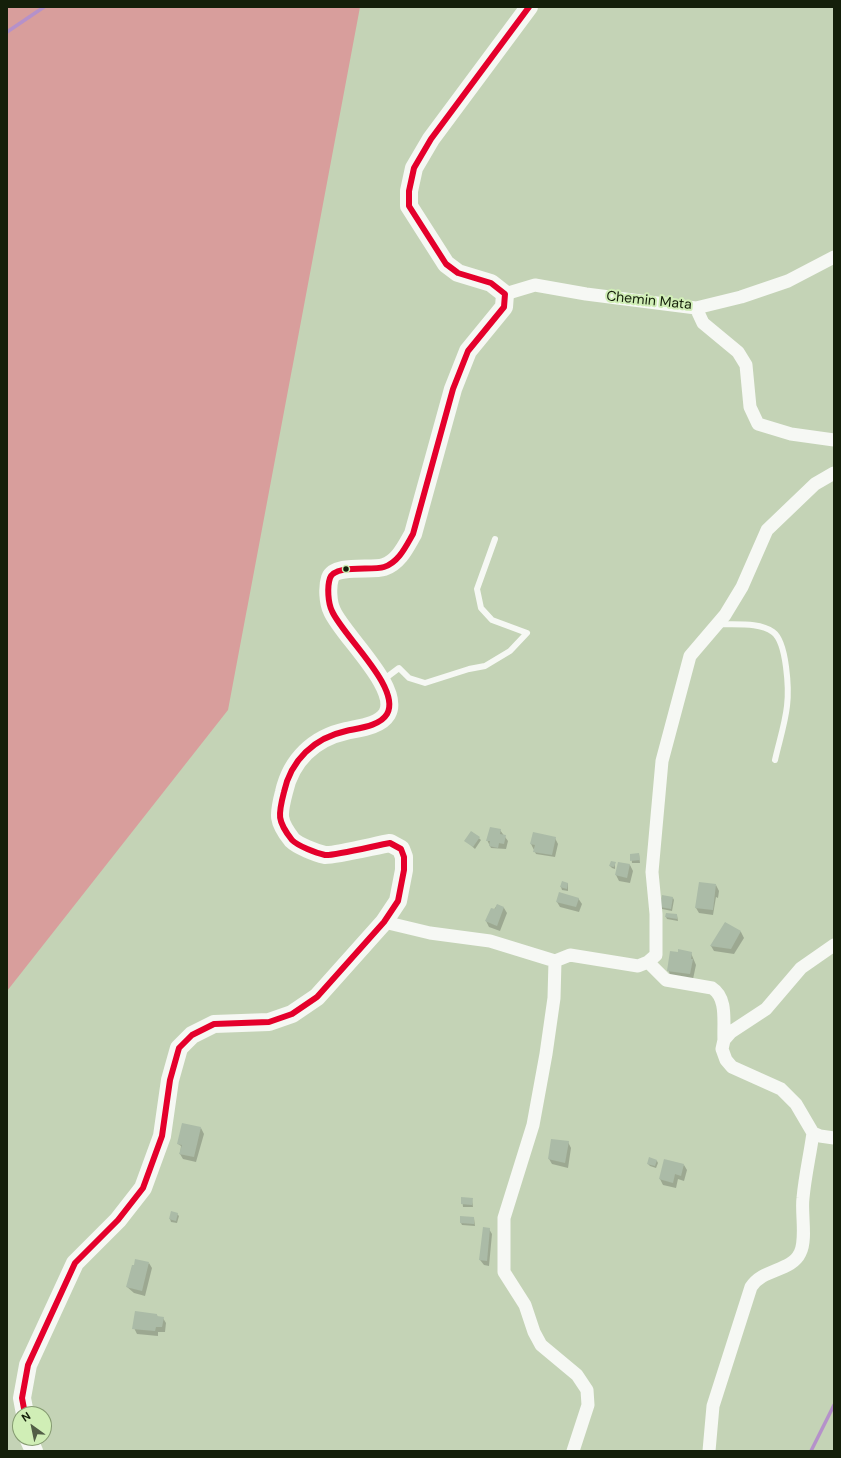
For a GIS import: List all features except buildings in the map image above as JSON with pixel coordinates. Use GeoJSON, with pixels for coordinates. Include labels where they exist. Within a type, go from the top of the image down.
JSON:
{"type":"FeatureCollection","features":[{"type":"Feature","properties":{"kind":"main road"},"geometry":{"type":"LineString","coordinates":[[23,1406],[22,1398],[28,1365],[75,1263],[118,1220],[143,1188],[162,1136],[170,1080],[180,1048],[192,1035],[214,1024],[270,1022],[292,1014],[317,997],[384,922],[398,901],[404,870],[404,857],[401,849],[390,843],[326,855],[295,843],[282,826],[280,810],[287,777],[299,758],[314,743],[344,732],[370,727],[387,715],[390,702],[382,681],[332,611],[328,589],[330,577],[335,572],[343,570],[384,567],[402,554],[413,534],[454,389],[468,351],[504,307],[505,294],[491,283],[458,273],[446,264],[409,206],[408,191],[414,168],[431,139],[529,7]]}},
{"type":"Feature","properties":{"kind":"street","name":"Chemin Mata"},"geometry":{"type":"LineString","coordinates":[[505,294],[535,284],[586,294],[696,308],[741,297],[788,281],[834,257]]}},
{"type":"Feature","properties":{"kind":"street"},"geometry":{"type":"LineString","coordinates":[[696,308],[703,323],[738,352],[746,365],[750,407],[758,424],[791,434],[834,440]]}},
{"type":"Feature","properties":{"kind":"street"},"geometry":{"type":"LineString","coordinates":[[384,922],[430,933],[490,941],[554,962],[570,955],[638,966],[648,962],[656,955],[656,914],[652,872],[662,761],[690,656],[725,615],[742,587],[766,530],[815,484],[834,473]]}},
{"type":"Feature","properties":{"kind":"street"},"geometry":{"type":"LineString","coordinates":[[724,1040],[731,1032],[766,1008],[801,968],[834,945]]}},
{"type":"Feature","properties":{"kind":"street"},"geometry":{"type":"LineString","coordinates":[[554,962],[554,998],[546,1054],[533,1125],[504,1218],[504,1272],[526,1305],[534,1332],[541,1345],[577,1375],[587,1390],[588,1405],[573,1451]]}},
{"type":"Feature","properties":{"kind":"street"},"geometry":{"type":"LineString","coordinates":[[648,962],[666,980],[712,988],[716,991],[722,999],[724,1040],[722,1049],[726,1060],[732,1067],[781,1089],[796,1104],[814,1134],[834,1138]]}},
{"type":"Feature","properties":{"kind":"street"},"geometry":{"type":"LineString","coordinates":[[709,1451],[713,1406],[751,1287],[756,1279],[764,1274],[783,1268],[794,1261],[800,1253],[802,1242],[803,1198],[814,1134]]}},
{"type":"Feature","properties":{"kind":"lane"},"geometry":{"type":"LineString","coordinates":[[382,681],[399,668],[409,678],[425,683],[469,669],[485,666],[510,651],[527,633],[492,620],[481,608],[477,589],[495,539]]}},
{"type":"Feature","properties":{"kind":"lane"},"geometry":{"type":"LineString","coordinates":[[717,624],[757,626],[774,632],[781,644],[787,675],[787,706],[775,760]]}},
{"type":"Feature","properties":{"kind":"shaded area"},"geometry":{"type":"Polygon","coordinates":[[[7,7],[360,7],[228,710],[7,991],[7,7]]]}},
{"type":"Feature","properties":{"kind":"waterway"},"geometry":{"type":"LineString","coordinates":[[7,32],[44,7]]}},
{"type":"Feature","properties":{"kind":"waterway"},"geometry":{"type":"LineString","coordinates":[[811,1451],[834,1405]]}},
{"type":"Feature","properties":{"kind":"transit line"},"geometry":{"type":"LineString","coordinates":[[24,1406],[22,1398],[28,1365],[75,1263],[118,1220],[143,1188],[162,1136],[170,1080],[179,1048],[192,1035],[214,1024],[269,1022],[292,1014],[317,997],[384,922],[398,901],[404,870],[404,857],[401,849],[390,843],[330,855],[317,853],[292,840],[281,823],[280,812],[287,780],[298,760],[306,752],[314,745],[334,734],[374,724],[384,718],[387,714],[389,703],[386,690],[379,676],[332,611],[328,590],[329,582],[333,574],[346,569],[378,568],[389,565],[398,558],[405,548],[413,534],[453,389],[468,351],[504,307],[505,294],[491,283],[458,273],[446,264],[409,206],[409,191],[414,168],[431,139],[529,7]]}}]}
